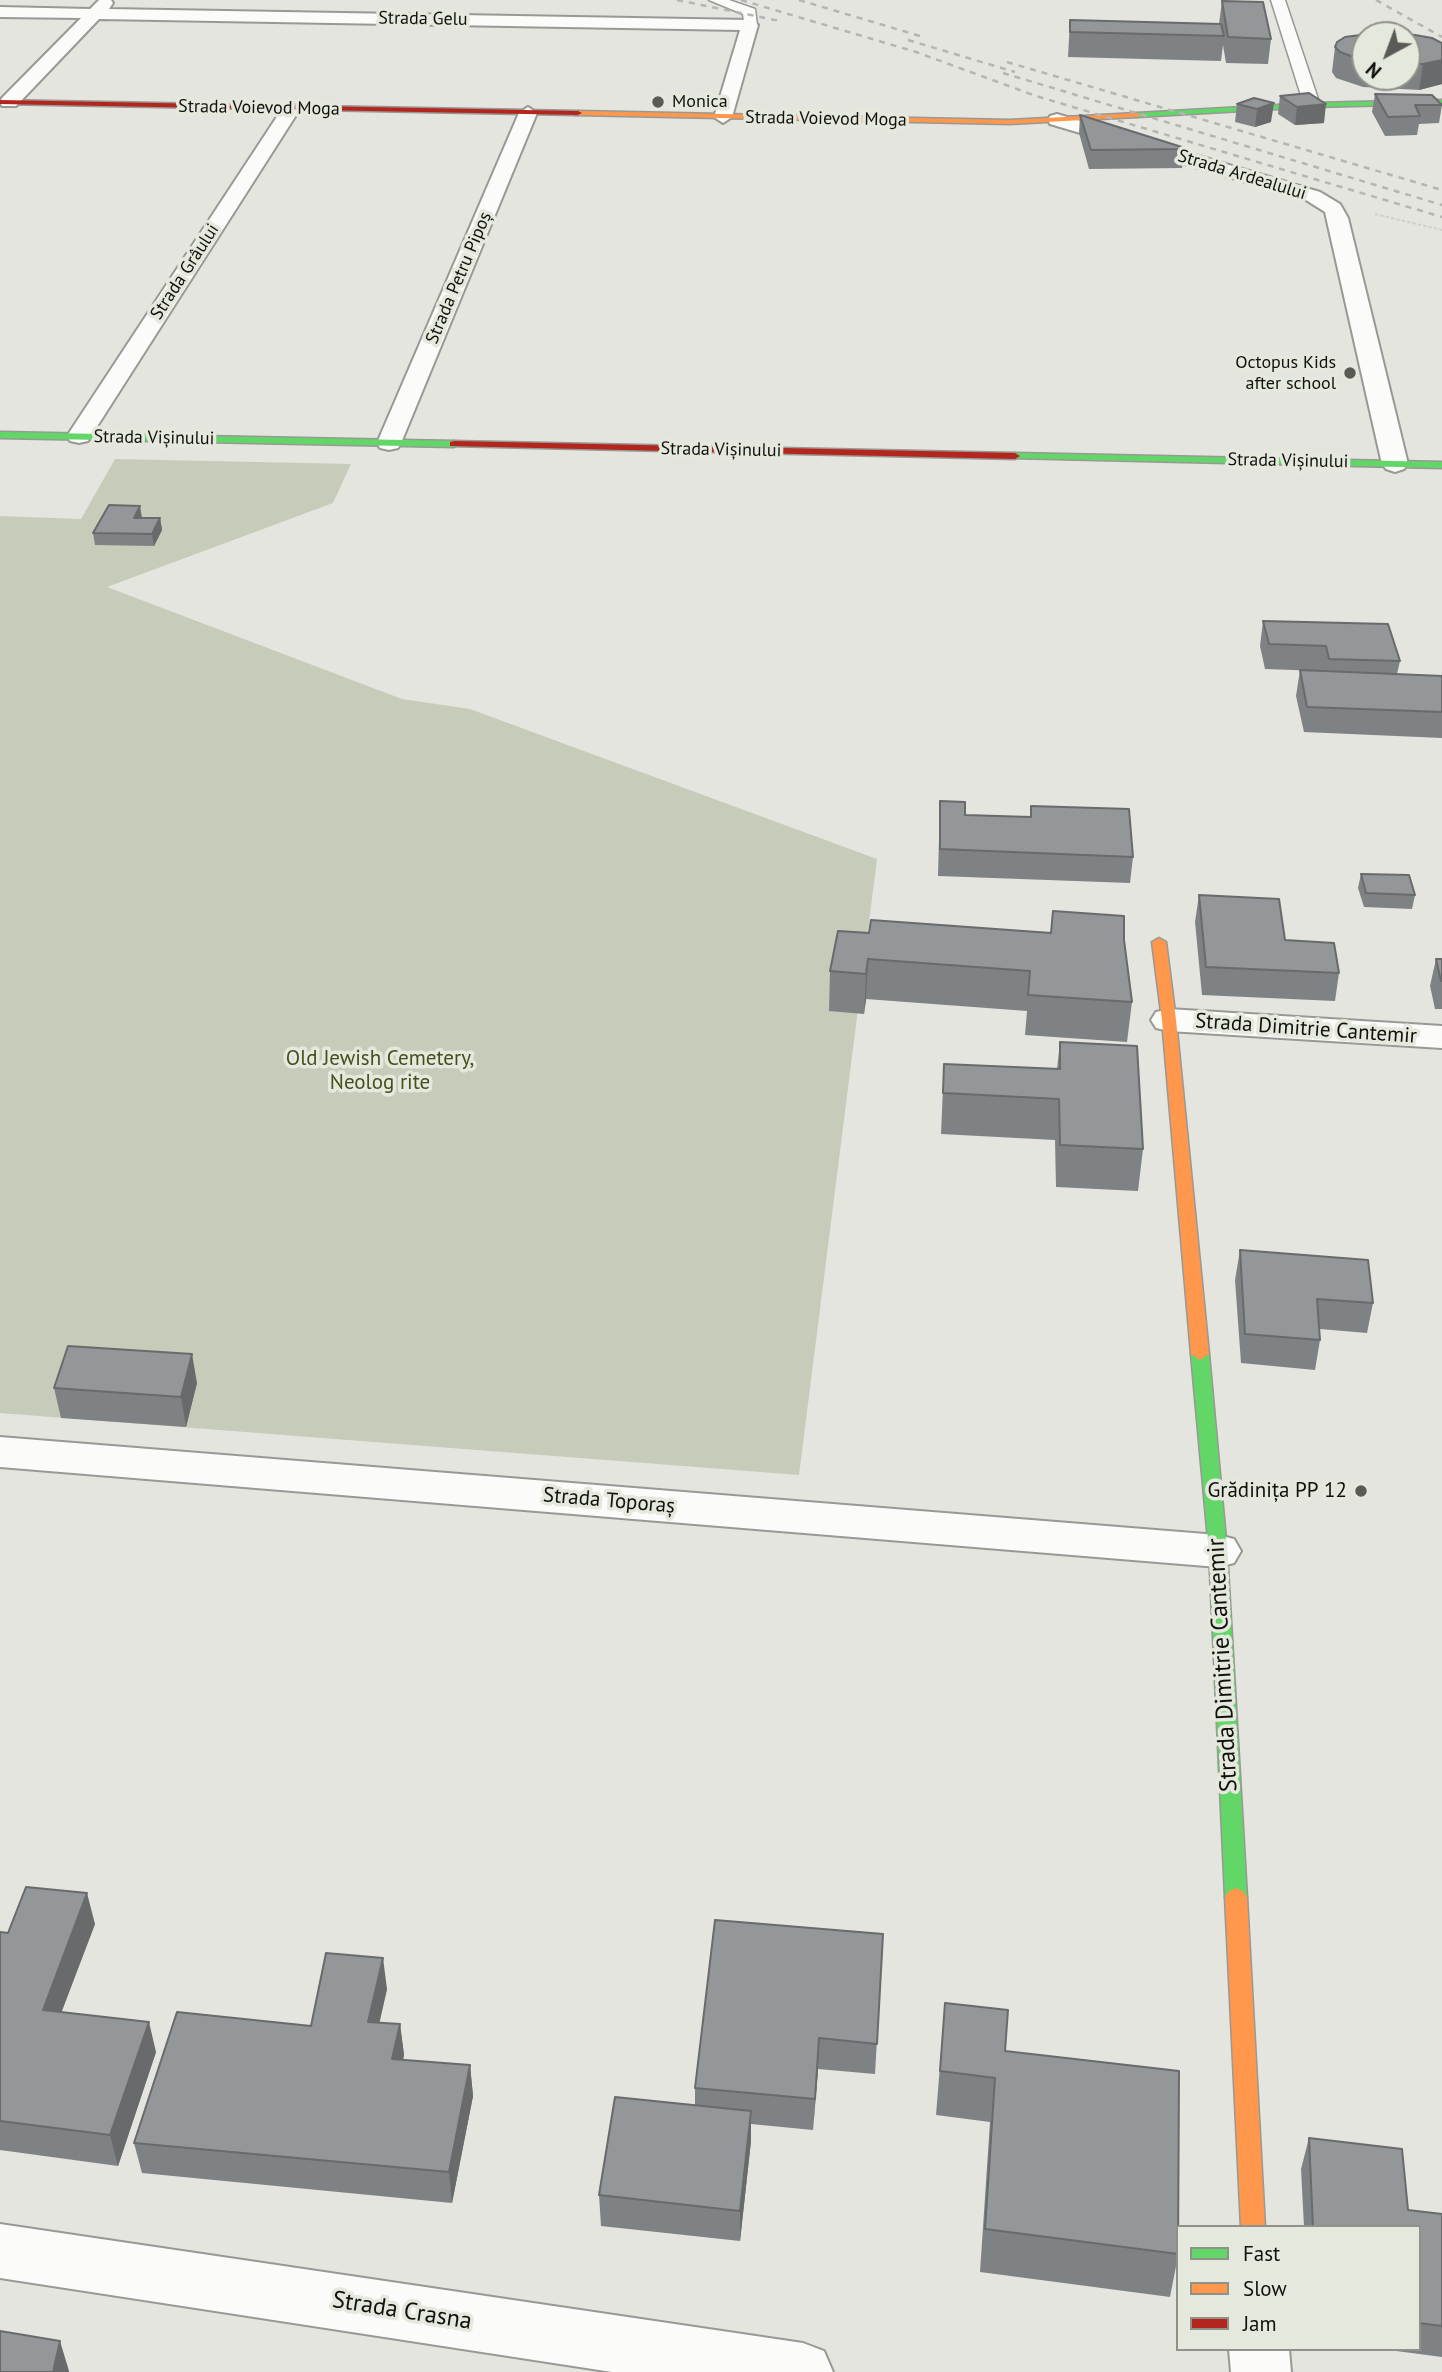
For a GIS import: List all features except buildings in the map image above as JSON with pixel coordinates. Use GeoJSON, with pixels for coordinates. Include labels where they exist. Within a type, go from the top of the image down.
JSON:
{"type":"FeatureCollection","features":[{"type":"Feature","properties":{"kind":"street"},"geometry":{"type":"LineString","coordinates":[[4,102],[109,0]]}},
{"type":"Feature","properties":{"kind":"street","name":"Strada Gelu"},"geometry":{"type":"LineString","coordinates":[[0,12],[750,25]]}},
{"type":"Feature","properties":{"kind":"street"},"geometry":{"type":"LineString","coordinates":[[723,117],[750,25]]}},
{"type":"Feature","properties":{"kind":"street","name":"Strada Voievod Moga"},"geometry":{"type":"LineString","coordinates":[[4,102],[1010,122],[1312,105],[1442,102]]}},
{"type":"Feature","properties":{"kind":"street","name":"Strada Grâului"},"geometry":{"type":"LineString","coordinates":[[79,436],[291,108]]}},
{"type":"Feature","properties":{"kind":"street","name":"Strada Petru Pipoș"},"geometry":{"type":"LineString","coordinates":[[389,443],[528,113]]}},
{"type":"Feature","properties":{"kind":"street","name":"Strada Ardealului"},"geometry":{"type":"LineString","coordinates":[[1057,120],[1313,196],[1325,201],[1334,211]]}},
{"type":"Feature","properties":{"kind":"street"},"geometry":{"type":"LineString","coordinates":[[1334,211],[1395,464]]}},
{"type":"Feature","properties":{"kind":"street","name":"Strada Vișinului"},"geometry":{"type":"LineString","coordinates":[[0,435],[1442,465]]}},
{"type":"Feature","properties":{"kind":"street","name":"Strada Dimitrie Cantemir"},"geometry":{"type":"LineString","coordinates":[[1159,942],[1169,1020],[1218,1551],[1253,2225]]}},
{"type":"Feature","properties":{"kind":"street","name":"Strada Dimitrie Cantemir"},"geometry":{"type":"LineString","coordinates":[[1169,1020],[1442,1037]]}},
{"type":"Feature","properties":{"kind":"street","name":"Strada Toporaș"},"geometry":{"type":"LineString","coordinates":[[0,1452],[1218,1551]]}},
{"type":"Feature","properties":{"kind":"street","name":"Strada Crasna"},"geometry":{"type":"LineString","coordinates":[[0,2251],[803,2372]]}},
{"type":"Feature","properties":{"kind":"street"},"geometry":{"type":"LineString","coordinates":[[1259,2351],[1261,2372]]}},
{"type":"Feature","properties":{"kind":"lane"},"geometry":{"type":"LineString","coordinates":[[716,0],[750,12],[750,25]]}},
{"type":"Feature","properties":{"kind":"lane"},"geometry":{"type":"LineString","coordinates":[[1278,0],[1312,105]]}},
{"type":"Feature","properties":{"kind":"path"},"geometry":{"type":"LineString","coordinates":[[1334,211],[1374,214],[1442,230]]}},
{"type":"Feature","properties":{"kind":"green space","name":"Old Jewish Cemetery, Neolog rite"},"geometry":{"type":"Polygon","coordinates":[[[115,459],[351,464],[333,503],[107,587],[402,699],[470,709],[877,859],[799,1475],[0,1413],[0,516],[81,519],[115,459]]]}},
{"type":"Feature","properties":{"kind":"railway"},"geometry":{"type":"LineString","coordinates":[[677,0],[780,21]]}},
{"type":"Feature","properties":{"kind":"railway"},"geometry":{"type":"LineString","coordinates":[[741,0],[916,52],[1036,96],[1442,217]]}},
{"type":"Feature","properties":{"kind":"railway"},"geometry":{"type":"LineString","coordinates":[[799,0],[920,36]]}},
{"type":"Feature","properties":{"kind":"railway"},"geometry":{"type":"LineString","coordinates":[[1376,0],[1442,37]]}},
{"type":"Feature","properties":{"kind":"railway"},"geometry":{"type":"LineString","coordinates":[[908,40],[1015,72]]}},
{"type":"Feature","properties":{"kind":"railway"},"geometry":{"type":"LineString","coordinates":[[1007,62],[1442,190]]}},
{"type":"Feature","properties":{"kind":"railway"},"geometry":{"type":"LineString","coordinates":[[1003,73],[1442,205]]}},
{"type":"Feature","properties":{"kind":"traffic: fast"},"geometry":{"type":"LineString","coordinates":[[1137,115],[1312,105],[1442,102]]}},
{"type":"Feature","properties":{"kind":"traffic: fast"},"geometry":{"type":"LineString","coordinates":[[0,435],[454,444]]}},
{"type":"Feature","properties":{"kind":"traffic: fast"},"geometry":{"type":"LineString","coordinates":[[1015,456],[1442,465]]}},
{"type":"Feature","properties":{"kind":"traffic: fast"},"geometry":{"type":"LineString","coordinates":[[1200,1354],[1218,1551],[1236,1897]]}},
{"type":"Feature","properties":{"kind":"traffic: slow"},"geometry":{"type":"LineString","coordinates":[[578,113],[1010,122],[1137,115]]}},
{"type":"Feature","properties":{"kind":"traffic: slow"},"geometry":{"type":"LineString","coordinates":[[1159,942],[1169,1020],[1200,1354]]}},
{"type":"Feature","properties":{"kind":"traffic: slow"},"geometry":{"type":"LineString","coordinates":[[1236,1897],[1253,2225]]}},
{"type":"Feature","properties":{"kind":"traffic: jam"},"geometry":{"type":"LineString","coordinates":[[0,102],[578,113]]}},
{"type":"Feature","properties":{"kind":"traffic: jam"},"geometry":{"type":"LineString","coordinates":[[454,444],[1015,456]]}},
{"type":"Feature","properties":{"kind":"place","name":"Monica"},"geometry":{"type":"Point","coordinates":[658,102]}},
{"type":"Feature","properties":{"kind":"place","name":"Octopus Kids after school"},"geometry":{"type":"Point","coordinates":[1350,373]}},
{"type":"Feature","properties":{"kind":"place","name":"Grădinița PP 12"},"geometry":{"type":"Point","coordinates":[1361,1491]}}]}
